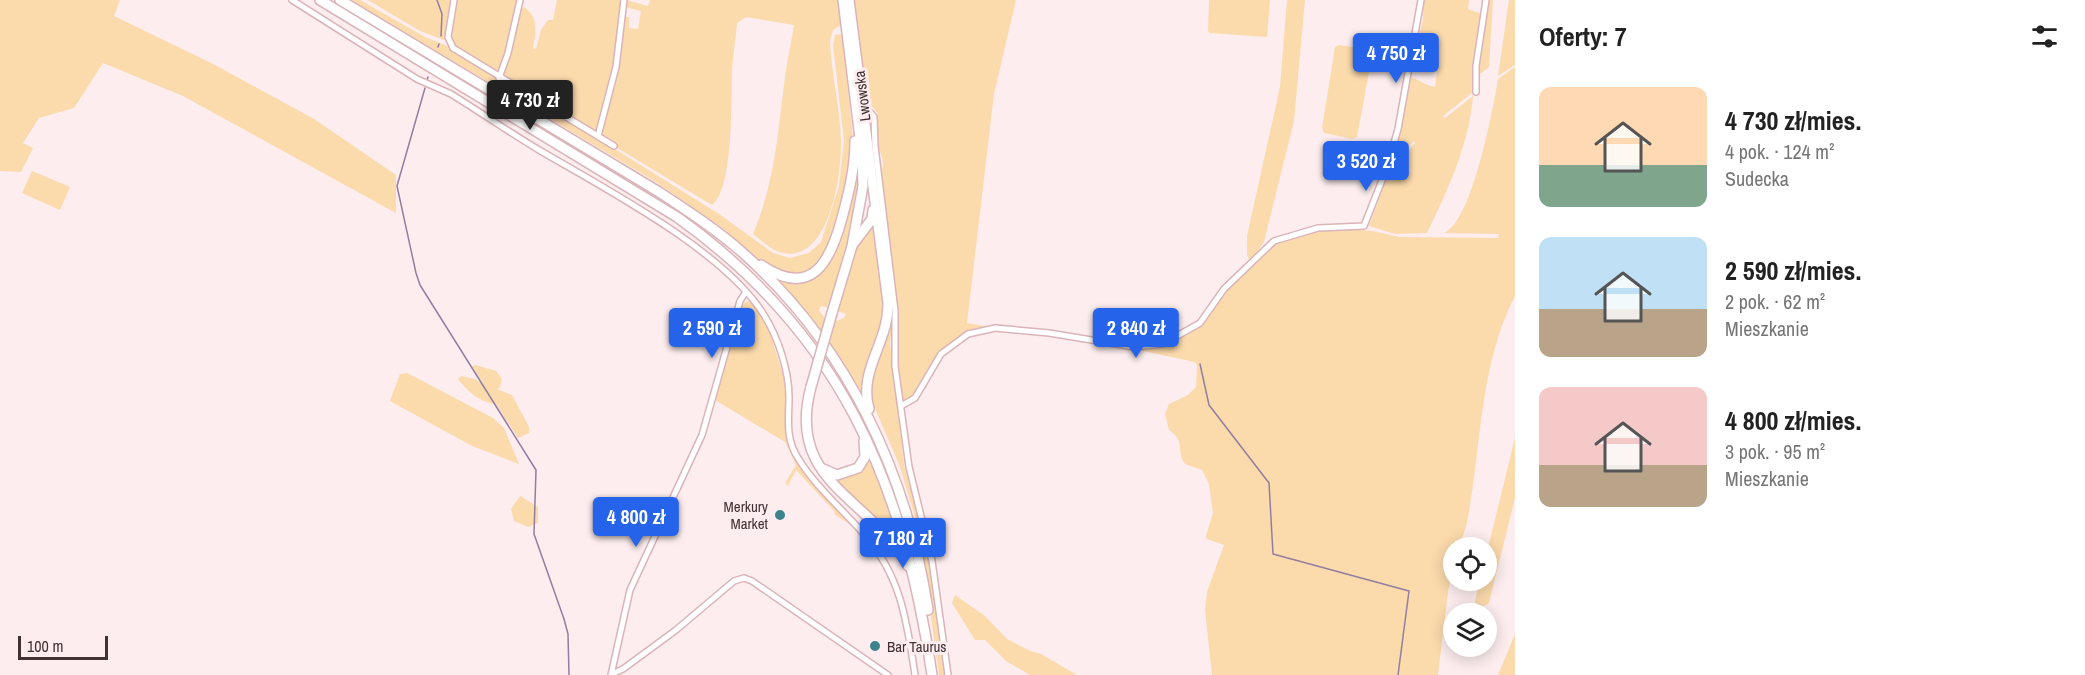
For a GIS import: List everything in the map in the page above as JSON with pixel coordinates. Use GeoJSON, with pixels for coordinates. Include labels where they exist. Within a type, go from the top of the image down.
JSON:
{"type":"FeatureCollection","features":[{"type":"Feature","properties":{"kind":"main road"},"geometry":{"type":"LineString","coordinates":[[320,0],[602,169],[677,217],[722,250],[756,280],[795,323],[826,367],[858,422],[891,498],[915,581],[932,675]]}},
{"type":"Feature","properties":{"kind":"main road"},"geometry":{"type":"LineString","coordinates":[[340,0],[659,192],[707,224],[743,253],[797,308],[828,348],[877,432]]}},
{"type":"Feature","properties":{"kind":"main road","name":"Lwowska"},"geometry":{"type":"LineString","coordinates":[[843,0],[873,193]]}},
{"type":"Feature","properties":{"kind":"main road","name":"Lwowska"},"geometry":{"type":"LineString","coordinates":[[849,0],[859,108]]}},
{"type":"Feature","properties":{"kind":"main road"},"geometry":{"type":"LineString","coordinates":[[859,108],[862,186],[852,246],[810,387],[804,428],[807,443],[821,468],[895,547],[915,581]]}},
{"type":"Feature","properties":{"kind":"main road"},"geometry":{"type":"LineString","coordinates":[[743,253],[778,275],[791,279],[810,275],[823,266],[835,245],[850,190],[859,108]]}},
{"type":"Feature","properties":{"kind":"main road"},"geometry":{"type":"LineString","coordinates":[[852,246],[872,219],[873,193]]}},
{"type":"Feature","properties":{"kind":"main road"},"geometry":{"type":"LineString","coordinates":[[873,193],[888,312],[884,333],[867,379],[866,397],[912,528],[925,594],[936,675]]}},
{"type":"Feature","properties":{"kind":"main road"},"geometry":{"type":"LineString","coordinates":[[821,468],[837,475],[847,474],[863,463],[865,450],[858,422]]}},
{"type":"Feature","properties":{"kind":"street"},"geometry":{"type":"LineString","coordinates":[[292,0],[417,79],[451,94],[663,225],[705,255],[745,293],[763,313],[786,373],[789,397],[788,431],[795,455],[874,546],[898,587],[908,624],[915,675]]}},
{"type":"Feature","properties":{"kind":"street"},"geometry":{"type":"LineString","coordinates":[[454,0],[448,37],[449,45],[499,78],[614,146]]}},
{"type":"Feature","properties":{"kind":"street"},"geometry":{"type":"LineString","coordinates":[[499,78],[508,53],[520,0]]}},
{"type":"Feature","properties":{"kind":"street"},"geometry":{"type":"LineString","coordinates":[[598,136],[616,67],[624,0]]}},
{"type":"Feature","properties":{"kind":"street"},"geometry":{"type":"LineString","coordinates":[[901,406],[915,398],[941,354],[968,334],[995,328],[1048,333],[1140,347],[1163,344],[1200,323],[1224,289],[1274,241],[1318,228],[1364,226],[1386,171],[1404,104],[1421,0]]}},
{"type":"Feature","properties":{"kind":"street"},"geometry":{"type":"LineString","coordinates":[[1476,92],[1476,66],[1486,0]]}},
{"type":"Feature","properties":{"kind":"street"},"geometry":{"type":"LineString","coordinates":[[859,108],[872,112],[874,117],[895,311],[894,345],[901,406],[911,477],[932,561],[948,675]]}},
{"type":"Feature","properties":{"kind":"street"},"geometry":{"type":"LineString","coordinates":[[611,674],[630,590],[702,435],[740,301],[745,293]]}},
{"type":"Feature","properties":{"kind":"street"},"geometry":{"type":"LineString","coordinates":[[611,674],[623,669],[674,632],[734,581],[744,578],[752,580],[810,618],[888,675]]}},
{"type":"Feature","properties":{"kind":"shaded area"},"geometry":{"type":"Polygon","coordinates":[[[0,0],[120,0],[114,16],[213,64],[314,119],[396,175],[396,213],[183,96],[103,63],[74,108],[39,118],[23,143],[33,148],[21,172],[0,171],[0,0]]]}},
{"type":"Feature","properties":{"kind":"shaded area"},"geometry":{"type":"Polygon","coordinates":[[[351,0],[360,0],[425,37],[445,45],[490,75],[591,134],[719,214],[773,253],[790,258],[809,253],[821,242],[839,186],[844,140],[833,45],[835,35],[842,34],[853,138],[846,195],[826,256],[810,272],[787,275],[762,262],[725,230],[656,182],[351,0]]]}},
{"type":"Feature","properties":{"kind":"shaded area"},"geometry":{"type":"Polygon","coordinates":[[[368,0],[453,0],[446,37],[444,40],[420,31],[368,0]]]}},
{"type":"Feature","properties":{"kind":"shaded area"},"geometry":{"type":"Polygon","coordinates":[[[455,0],[518,0],[501,69],[497,73],[466,56],[449,41],[455,0]]]}},
{"type":"Feature","properties":{"kind":"shaded area"},"geometry":{"type":"Polygon","coordinates":[[[557,0],[622,0],[624,17],[629,17],[629,28],[638,29],[641,11],[625,7],[626,0],[648,6],[650,0],[840,0],[841,25],[833,30],[830,40],[841,132],[838,177],[829,214],[822,231],[811,244],[799,252],[783,253],[771,248],[753,234],[767,194],[794,25],[746,17],[737,23],[732,70],[728,162],[719,196],[712,205],[506,81],[504,74],[520,9],[524,7],[534,20],[533,48],[536,49],[541,30],[548,20],[553,20],[557,0]]]}},
{"type":"Feature","properties":{"kind":"shaded area"},"geometry":{"type":"Polygon","coordinates":[[[853,0],[1016,0],[994,94],[967,323],[990,327],[970,332],[945,348],[931,363],[917,391],[909,400],[903,400],[898,361],[898,316],[881,187],[883,161],[876,139],[877,113],[866,98],[853,0]]]}},
{"type":"Feature","properties":{"kind":"shaded area"},"geometry":{"type":"Polygon","coordinates":[[[1209,0],[1270,0],[1267,37],[1210,33],[1208,31],[1209,0]]]}},
{"type":"Feature","properties":{"kind":"shaded area"},"geometry":{"type":"Polygon","coordinates":[[[1287,0],[1305,0],[1294,121],[1264,242],[1250,261],[1247,255],[1247,236],[1280,87],[1287,0]]]}},
{"type":"Feature","properties":{"kind":"shaded area"},"geometry":{"type":"Polygon","coordinates":[[[1423,0],[1469,0],[1468,9],[1482,14],[1472,93],[1443,116],[1445,118],[1473,96],[1471,114],[1450,183],[1427,233],[1395,234],[1369,226],[1387,177],[1415,143],[1414,141],[1392,161],[1411,78],[1435,87],[1437,72],[1417,72],[1412,68],[1423,19],[1423,0]]]}},
{"type":"Feature","properties":{"kind":"shaded area"},"geometry":{"type":"Polygon","coordinates":[[[1488,0],[1493,0],[1489,67],[1477,74],[1488,0]]]}},
{"type":"Feature","properties":{"kind":"shaded area"},"geometry":{"type":"Polygon","coordinates":[[[1509,0],[1515,0],[1515,65],[1498,76],[1509,0]]]}},
{"type":"Feature","properties":{"kind":"shaded area"},"geometry":{"type":"Polygon","coordinates":[[[1339,45],[1373,50],[1357,137],[1353,139],[1324,133],[1322,128],[1335,47],[1339,45]]]}},
{"type":"Feature","properties":{"kind":"shaded area"},"geometry":{"type":"Polygon","coordinates":[[[1515,67],[1515,296],[1503,323],[1487,380],[1466,527],[1462,537],[1443,537],[1443,591],[1448,591],[1447,603],[1443,603],[1443,634],[1438,675],[1212,675],[1205,610],[1207,592],[1224,545],[1207,539],[1213,513],[1209,484],[1202,470],[1185,464],[1178,439],[1169,430],[1165,414],[1169,404],[1188,395],[1196,387],[1197,365],[1195,362],[1124,347],[1160,347],[1199,327],[1222,293],[1272,244],[1305,232],[1334,228],[1372,231],[1400,237],[1498,238],[1499,234],[1444,233],[1454,224],[1464,209],[1472,187],[1480,163],[1498,79],[1515,67]]]}},
{"type":"Feature","properties":{"kind":"shaded area"},"geometry":{"type":"Polygon","coordinates":[[[868,116],[871,118],[894,311],[890,343],[904,465],[929,557],[946,675],[939,675],[919,530],[899,464],[871,399],[870,382],[890,324],[868,116]]]}},
{"type":"Feature","properties":{"kind":"shaded area"},"geometry":{"type":"Polygon","coordinates":[[[857,148],[857,189],[851,229],[829,308],[821,306],[819,310],[825,319],[836,321],[844,318],[846,314],[838,311],[858,242],[874,221],[885,302],[880,337],[868,367],[863,394],[821,330],[776,278],[820,273],[829,261],[842,232],[857,148]]]}},
{"type":"Feature","properties":{"kind":"shaded area"},"geometry":{"type":"Polygon","coordinates":[[[32,171],[70,187],[60,210],[22,193],[32,171]]]}},
{"type":"Feature","properties":{"kind":"shaded area"},"geometry":{"type":"Polygon","coordinates":[[[747,301],[754,305],[768,327],[785,381],[785,423],[788,446],[802,469],[851,525],[834,514],[835,512],[796,470],[788,486],[785,483],[796,465],[785,442],[715,400],[742,305],[747,301]]]}},
{"type":"Feature","properties":{"kind":"shaded area"},"geometry":{"type":"Polygon","coordinates":[[[472,366],[496,371],[502,379],[497,389],[512,395],[529,427],[529,433],[518,438],[496,404],[475,396],[458,379],[461,376],[475,379],[484,385],[472,366]]]}},
{"type":"Feature","properties":{"kind":"shaded area"},"geometry":{"type":"Polygon","coordinates":[[[407,373],[493,418],[504,428],[519,464],[472,446],[390,401],[400,374],[407,373]]]}},
{"type":"Feature","properties":{"kind":"shaded area"},"geometry":{"type":"Polygon","coordinates":[[[1515,438],[1515,498],[1497,571],[1497,537],[1491,537],[1515,438]]]}},
{"type":"Feature","properties":{"kind":"shaded area"},"geometry":{"type":"Polygon","coordinates":[[[869,454],[902,550],[832,477],[855,473],[869,454]]]}},
{"type":"Feature","properties":{"kind":"shaded area"},"geometry":{"type":"Polygon","coordinates":[[[520,496],[538,507],[538,523],[528,527],[514,521],[511,509],[520,496]]]}},
{"type":"Feature","properties":{"kind":"shaded area"},"geometry":{"type":"Polygon","coordinates":[[[1477,591],[1492,591],[1489,603],[1475,602],[1477,591]]]}},
{"type":"Feature","properties":{"kind":"shaded area"},"geometry":{"type":"Polygon","coordinates":[[[955,595],[985,616],[1007,639],[1041,654],[1077,675],[1030,675],[1006,661],[985,640],[975,640],[952,603],[955,595]]]}},
{"type":"Feature","properties":{"kind":"shaded area"},"geometry":{"type":"Polygon","coordinates":[[[1515,634],[1515,675],[1498,675],[1515,634]]]}},
{"type":"Feature","properties":{"kind":"waterway"},"geometry":{"type":"LineString","coordinates":[[437,0],[442,14],[441,36]]}},
{"type":"Feature","properties":{"kind":"waterway"},"geometry":{"type":"LineString","coordinates":[[427,81],[428,77]]}},
{"type":"Feature","properties":{"kind":"waterway"},"geometry":{"type":"LineString","coordinates":[[425,88],[397,186],[416,273],[420,285],[536,470],[534,534],[568,634],[569,675]]}},
{"type":"Feature","properties":{"kind":"waterway"},"geometry":{"type":"LineString","coordinates":[[1200,364],[1209,405],[1269,483],[1273,554],[1409,591],[1398,675]]}},
{"type":"Feature","properties":{"kind":"place","name":"Merkury Market"},"geometry":{"type":"Point","coordinates":[780,515]}},
{"type":"Feature","properties":{"kind":"place","name":"Bar Taurus"},"geometry":{"type":"Point","coordinates":[875,646]}}]}
